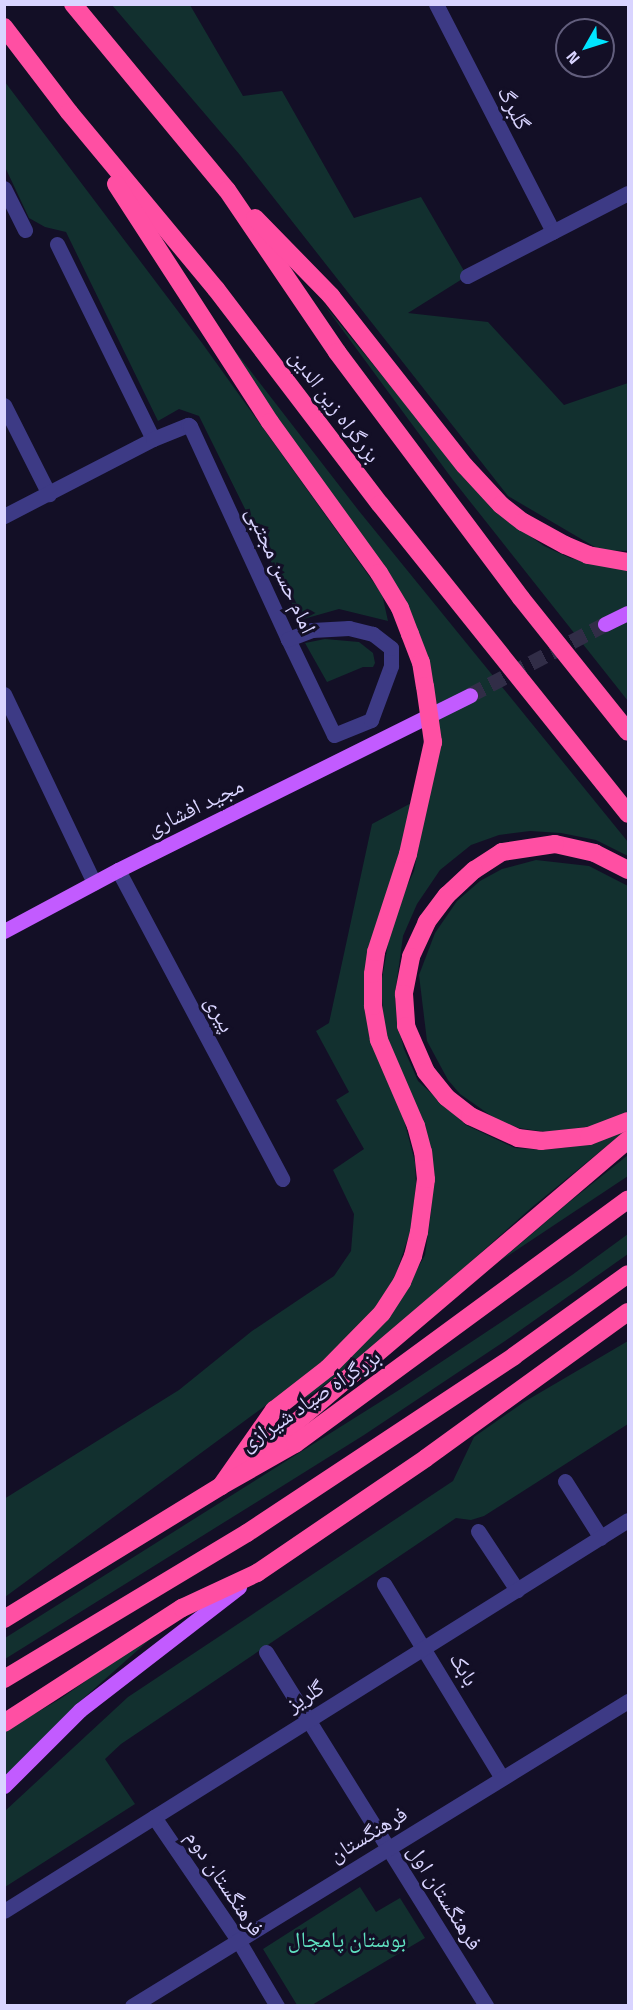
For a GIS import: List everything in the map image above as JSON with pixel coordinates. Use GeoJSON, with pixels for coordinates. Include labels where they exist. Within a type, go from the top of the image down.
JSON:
{"type":"FeatureCollection","features":[{"type":"Feature","properties":{"kind":"highway","name":"بزرگراه زین الدین"},"geometry":{"type":"LineString","coordinates":[[73,4],[227,190],[336,352],[521,598],[628,732]]}},
{"type":"Feature","properties":{"kind":"highway","name":"بزرگراه زین الدین"},"geometry":{"type":"LineString","coordinates":[[4,27],[69,112],[216,289],[380,504],[628,814]]}},
{"type":"Feature","properties":{"kind":"highway"},"geometry":{"type":"LineString","coordinates":[[69,112],[264,413],[379,573],[400,608],[421,662],[433,742],[408,854],[376,952],[373,974],[373,1006],[379,1040],[416,1126],[423,1152],[426,1179],[413,1256],[402,1282],[374,1322],[328,1368],[274,1410],[221,1486]]}},
{"type":"Feature","properties":{"kind":"highway"},"geometry":{"type":"LineString","coordinates":[[227,190],[331,296],[465,466],[495,499],[523,522],[565,545],[588,555],[628,562]]}},
{"type":"Feature","properties":{"kind":"highway"},"geometry":{"type":"LineString","coordinates":[[628,870],[595,853],[555,844],[502,852],[474,870],[454,889],[427,922],[411,957],[404,994],[406,1026],[426,1072],[446,1097],[470,1116],[508,1135],[541,1141],[589,1136],[628,1121]]}},
{"type":"Feature","properties":{"kind":"highway"},"geometry":{"type":"LineString","coordinates":[[221,1486],[628,1140]]}},
{"type":"Feature","properties":{"kind":"highway","name":"بزرگراه صیاد شیرازی"},"geometry":{"type":"LineString","coordinates":[[4,1619],[221,1486],[295,1444],[628,1199]]}},
{"type":"Feature","properties":{"kind":"highway"},"geometry":{"type":"LineString","coordinates":[[4,1679],[247,1533],[514,1356],[628,1274]]}},
{"type":"Feature","properties":{"kind":"highway"},"geometry":{"type":"LineString","coordinates":[[4,1723],[182,1608],[257,1573],[564,1361],[628,1312]]}},
{"type":"Feature","properties":{"kind":"highway"},"geometry":{"type":"LineString","coordinates":[[564,1361],[628,1328]]}},
{"type":"Feature","properties":{"kind":"main road"},"geometry":{"type":"LineString","coordinates":[[604,624],[628,613]]}},
{"type":"Feature","properties":{"kind":"main road","name":"مجید افشاری"},"geometry":{"type":"LineString","coordinates":[[4,931],[118,870],[408,728],[470,695]]}},
{"type":"Feature","properties":{"kind":"main road"},"geometry":{"type":"LineString","coordinates":[[4,1786],[80,1710],[257,1573]]}},
{"type":"Feature","properties":{"kind":"street","name":"گلبرگ"},"geometry":{"type":"LineString","coordinates":[[436,4],[553,232]]}},
{"type":"Feature","properties":{"kind":"street"},"geometry":{"type":"LineString","coordinates":[[4,188],[25,230]]}},
{"type":"Feature","properties":{"kind":"street"},"geometry":{"type":"LineString","coordinates":[[467,276],[628,193]]}},
{"type":"Feature","properties":{"kind":"street"},"geometry":{"type":"LineString","coordinates":[[4,516],[153,439],[57,244]]}},
{"type":"Feature","properties":{"kind":"street"},"geometry":{"type":"LineString","coordinates":[[4,405],[49,494]]}},
{"type":"Feature","properties":{"kind":"street","name":"امام حسن مجتبی"},"geometry":{"type":"LineString","coordinates":[[153,439],[188,425],[288,639],[334,735],[371,720],[391,666],[391,648],[373,634],[349,628],[312,630],[288,639]]}},
{"type":"Feature","properties":{"kind":"street"},"geometry":{"type":"LineString","coordinates":[[4,694],[94,883]]}},
{"type":"Feature","properties":{"kind":"street","name":"پیری"},"geometry":{"type":"LineString","coordinates":[[118,870],[282,1179]]}},
{"type":"Feature","properties":{"kind":"street"},"geometry":{"type":"LineString","coordinates":[[565,1481],[601,1538]]}},
{"type":"Feature","properties":{"kind":"street","name":"گلریز"},"geometry":{"type":"LineString","coordinates":[[4,1911],[628,1520]]}},
{"type":"Feature","properties":{"kind":"street"},"geometry":{"type":"LineString","coordinates":[[478,1531],[517,1590]]}},
{"type":"Feature","properties":{"kind":"street","name":"بابک"},"geometry":{"type":"LineString","coordinates":[[384,1584],[502,1778]]}},
{"type":"Feature","properties":{"kind":"street","name":"فرهنگستان اول"},"geometry":{"type":"LineString","coordinates":[[266,1652],[486,2006]]}},
{"type":"Feature","properties":{"kind":"street","name":"فرهنگستان"},"geometry":{"type":"LineString","coordinates":[[132,2006],[628,1701]]}},
{"type":"Feature","properties":{"kind":"street","name":"فرهنگستان دوم"},"geometry":{"type":"LineString","coordinates":[[154,1817],[238,1940],[277,2006]]}},
{"type":"Feature","properties":{"kind":"green space"},"geometry":{"type":"Polygon","coordinates":[[[112,5],[190,5],[243,96],[282,91],[354,218],[421,197],[467,276],[408,313],[488,322],[564,405],[628,383],[628,551],[600,550],[508,496],[240,155],[112,5]]]}},
{"type":"Feature","properties":{"kind":"green space"},"geometry":{"type":"Polygon","coordinates":[[[5,82],[202,343],[382,594],[388,621],[339,609],[300,620],[199,416],[179,409],[158,421],[66,232],[45,227],[29,218],[5,167],[5,82]]]}},
{"type":"Feature","properties":{"kind":"green space"},"geometry":{"type":"Polygon","coordinates":[[[322,302],[425,428],[506,519],[544,546],[570,558],[628,571],[628,701],[453,480],[322,302]]]}},
{"type":"Feature","properties":{"kind":"green space"},"geometry":{"type":"Polygon","coordinates":[[[218,329],[359,511],[628,842],[628,856],[596,840],[561,833],[530,831],[499,835],[471,845],[440,870],[417,904],[403,936],[395,994],[397,1022],[404,1049],[418,1081],[466,1125],[515,1148],[544,1150],[571,1147],[625,1131],[531,1208],[383,1340],[314,1393],[287,1409],[409,1284],[425,1255],[431,1212],[432,1178],[384,1026],[381,984],[393,916],[414,871],[429,788],[427,655],[218,329]]]}},
{"type":"Feature","properties":{"kind":"green space"},"geometry":{"type":"Polygon","coordinates":[[[325,639],[359,642],[373,653],[375,663],[373,667],[363,667],[327,682],[305,643],[325,639]]]}},
{"type":"Feature","properties":{"kind":"green space"},"geometry":{"type":"Polygon","coordinates":[[[415,801],[369,958],[400,1105],[415,1162],[416,1184],[411,1229],[392,1286],[376,1310],[318,1367],[5,1597],[4,1499],[179,1390],[252,1331],[334,1276],[351,1251],[354,1214],[333,1170],[364,1149],[336,1100],[349,1092],[316,1031],[329,1023],[372,824],[415,801]]]}},
{"type":"Feature","properties":{"kind":"green space"},"geometry":{"type":"Polygon","coordinates":[[[536,860],[589,866],[628,886],[628,1114],[609,1124],[546,1132],[519,1128],[497,1120],[460,1094],[448,1080],[427,1041],[419,975],[435,933],[457,901],[480,881],[502,869],[536,860]]]}},
{"type":"Feature","properties":{"kind":"green space"},"geometry":{"type":"Polygon","coordinates":[[[628,1155],[628,1176],[500,1261],[568,1203],[628,1155]]]}},
{"type":"Feature","properties":{"kind":"green space"},"geometry":{"type":"Polygon","coordinates":[[[628,1234],[628,1254],[505,1341],[364,1435],[5,1659],[5,1638],[399,1390],[572,1275],[628,1234]]]}},
{"type":"Feature","properties":{"kind":"green space"},"geometry":{"type":"Polygon","coordinates":[[[628,1341],[628,1424],[484,1516],[471,1520],[456,1518],[121,1744],[105,1759],[135,1804],[5,1887],[5,1811],[128,1697],[453,1481],[474,1437],[524,1402],[628,1341]]]}},
{"type":"Feature","properties":{"kind":"green space"},"geometry":{"type":"Polygon","coordinates":[[[166,1625],[76,1705],[5,1776],[5,1731],[60,1699],[166,1625]]]}},
{"type":"Feature","properties":{"kind":"green space","name":"بوستان پامچال"},"geometry":{"type":"Polygon","coordinates":[[[360,1887],[376,1912],[400,1898],[425,1938],[312,2005],[297,2005],[263,1949],[360,1887]]]}},
{"type":"Feature","properties":{"kind":"tunnel"},"geometry":{"type":"LineString","coordinates":[[470,695],[605,624]]}}]}
